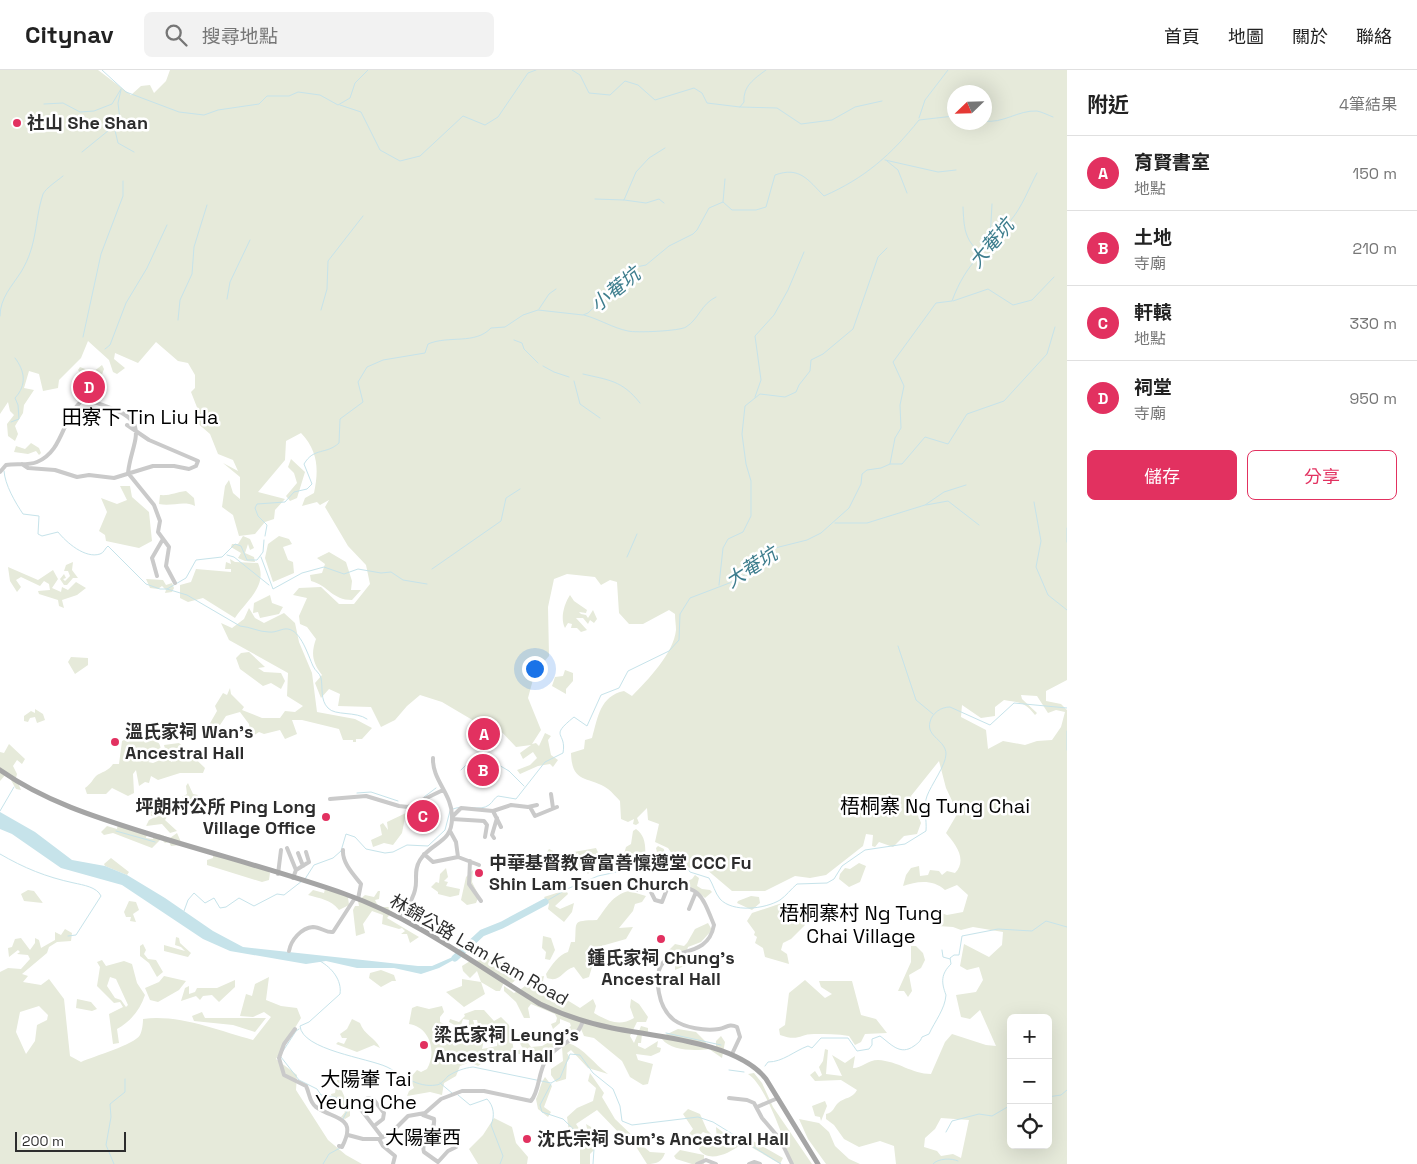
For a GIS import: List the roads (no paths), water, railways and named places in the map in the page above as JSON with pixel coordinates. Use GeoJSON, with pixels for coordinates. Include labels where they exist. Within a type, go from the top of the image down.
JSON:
{"type":"FeatureCollection","features":[{"type":"Feature","properties":{"kind":"main road","name":"林錦公路 Lam Kam Road"},"geometry":{"type":"LineString","coordinates":[[0,770],[25,786],[84,813],[357,899],[401,918],[540,1004],[583,1021],[717,1049],[732,1054],[757,1069],[778,1098],[818,1164]]}},
{"type":"Feature","properties":{"kind":"street"},"geometry":{"type":"LineString","coordinates":[[87,400],[93,388]]}},
{"type":"Feature","properties":{"kind":"street"},"geometry":{"type":"LineString","coordinates":[[0,472],[4,466],[40,460],[60,440],[66,423],[76,408],[82,401],[87,400],[128,415],[134,422],[137,432],[128,473]]}},
{"type":"Feature","properties":{"kind":"street"},"geometry":{"type":"LineString","coordinates":[[22,464],[28,468],[55,470],[77,477],[89,475],[111,478],[153,466],[192,469],[198,464],[198,461],[137,432],[127,425]]}},
{"type":"Feature","properties":{"kind":"street"},"geometry":{"type":"LineString","coordinates":[[184,468],[190,458]]}},
{"type":"Feature","properties":{"kind":"street"},"geometry":{"type":"LineString","coordinates":[[128,473],[154,505],[160,521],[158,532],[169,547],[166,566],[175,583]]}},
{"type":"Feature","properties":{"kind":"street"},"geometry":{"type":"LineString","coordinates":[[157,576],[152,558],[163,539]]}},
{"type":"Feature","properties":{"kind":"street"},"geometry":{"type":"LineString","coordinates":[[401,918],[415,892],[415,873],[418,863],[424,854],[444,840],[450,831],[452,816],[450,806],[434,773],[433,758]]}},
{"type":"Feature","properties":{"kind":"street"},"geometry":{"type":"LineString","coordinates":[[330,799],[366,796],[408,807],[443,790]]}},
{"type":"Feature","properties":{"kind":"street"},"geometry":{"type":"LineString","coordinates":[[530,807],[535,816],[555,808],[551,794]]}},
{"type":"Feature","properties":{"kind":"street"},"geometry":{"type":"LineString","coordinates":[[452,816],[461,808],[492,811],[511,805],[530,807],[537,805]]}},
{"type":"Feature","properties":{"kind":"street"},"geometry":{"type":"LineString","coordinates":[[492,811],[501,827]]}},
{"type":"Feature","properties":{"kind":"street"},"geometry":{"type":"LineString","coordinates":[[452,816],[484,821],[487,825],[485,837]]}},
{"type":"Feature","properties":{"kind":"street"},"geometry":{"type":"LineString","coordinates":[[494,838],[492,835],[497,818]]}},
{"type":"Feature","properties":{"kind":"street"},"geometry":{"type":"LineString","coordinates":[[450,831],[456,842],[458,857]]}},
{"type":"Feature","properties":{"kind":"street"},"geometry":{"type":"LineString","coordinates":[[287,848],[296,870],[295,879]]}},
{"type":"Feature","properties":{"kind":"street"},"geometry":{"type":"LineString","coordinates":[[278,874],[281,850]]}},
{"type":"Feature","properties":{"kind":"street"},"geometry":{"type":"LineString","coordinates":[[289,951],[293,940],[306,930],[316,928],[332,932],[357,899],[361,884],[350,871],[343,856],[343,850]]}},
{"type":"Feature","properties":{"kind":"street"},"geometry":{"type":"LineString","coordinates":[[296,870],[310,861],[306,852]]}},
{"type":"Feature","properties":{"kind":"street"},"geometry":{"type":"LineString","coordinates":[[298,853],[303,866]]}},
{"type":"Feature","properties":{"kind":"street"},"geometry":{"type":"LineString","coordinates":[[424,854],[433,862],[458,857],[479,865]]}},
{"type":"Feature","properties":{"kind":"street"},"geometry":{"type":"LineString","coordinates":[[470,861],[469,884],[481,901]]}},
{"type":"Feature","properties":{"kind":"street"},"geometry":{"type":"LineString","coordinates":[[631,890],[650,890],[654,898],[659,902],[662,902],[669,888],[687,887],[696,892],[712,918],[713,930],[704,944],[694,951],[682,952],[665,961],[660,969],[657,981],[663,1006],[670,1017],[678,1022],[690,1026],[719,1029],[730,1025],[736,1027],[740,1037],[732,1054]]}},
{"type":"Feature","properties":{"kind":"street"},"geometry":{"type":"LineString","coordinates":[[689,909],[696,892]]}},
{"type":"Feature","properties":{"kind":"street"},"geometry":{"type":"LineString","coordinates":[[348,1135],[364,1138],[381,1138],[391,1133],[408,1116],[422,1114],[446,1096],[462,1091],[484,1091],[531,1101],[540,1072],[554,1051],[577,1036],[583,1021]]}},
{"type":"Feature","properties":{"kind":"street"},"geometry":{"type":"LineString","coordinates":[[295,1029],[279,1058],[284,1076],[306,1086],[310,1099],[315,1106],[340,1117],[347,1127],[348,1135],[342,1147],[339,1146]]}},
{"type":"Feature","properties":{"kind":"street"},"geometry":{"type":"LineString","coordinates":[[374,1126],[383,1119],[384,1113],[373,1099],[368,1098],[359,1107],[374,1126],[383,1146],[395,1156],[393,1164]]}},
{"type":"Feature","properties":{"kind":"street"},"geometry":{"type":"LineString","coordinates":[[729,1098],[747,1100],[757,1107],[762,1118],[780,1139],[792,1164]]}},
{"type":"Feature","properties":{"kind":"street"},"geometry":{"type":"LineString","coordinates":[[757,1107],[778,1098]]}},
{"type":"Feature","properties":{"kind":"street"},"geometry":{"type":"LineString","coordinates":[[422,1114],[434,1119],[435,1123],[423,1146],[424,1152],[439,1162],[448,1151],[456,1147]]}},
{"type":"Feature","properties":{"kind":"street"},"geometry":{"type":"LineString","coordinates":[[697,1164],[706,1160],[716,1164]]}},
{"type":"Feature","properties":{"kind":"street"},"geometry":{"type":"LineString","coordinates":[[748,1164],[754,1162],[760,1164]]}},
{"type":"Feature","properties":{"kind":"water"},"geometry":{"type":"Polygon","coordinates":[[[0,812],[35,832],[72,860],[105,866],[127,875],[213,931],[243,947],[418,966],[432,966],[455,956],[459,957],[439,968],[421,974],[394,968],[357,968],[326,961],[306,964],[230,951],[203,939],[122,885],[61,868],[12,834],[0,829],[0,812]]]}},
{"type":"Feature","properties":{"kind":"waterway"},"geometry":{"type":"LineString","coordinates":[[102,70],[126,92],[179,112],[204,115],[218,110],[259,104],[267,96],[289,96],[298,92],[320,95],[338,105],[350,98],[355,83],[368,70]]}},
{"type":"Feature","properties":{"kind":"waterway"},"geometry":{"type":"LineString","coordinates":[[340,105],[361,112],[380,150],[400,161],[420,156],[463,116],[485,125],[498,117],[528,73],[536,70]]}},
{"type":"Feature","properties":{"kind":"waterway"},"geometry":{"type":"LineString","coordinates":[[572,70],[580,75],[589,93],[610,95],[625,81],[638,85],[655,100],[694,88],[702,93],[707,103],[740,107],[744,102],[747,87],[766,70]]}},
{"type":"Feature","properties":{"kind":"waterway"},"geometry":{"type":"LineString","coordinates":[[919,118],[925,100],[948,70]]}},
{"type":"Feature","properties":{"kind":"waterway"},"geometry":{"type":"LineString","coordinates":[[44,104],[63,103],[80,112],[94,111],[112,104],[121,89]]}},
{"type":"Feature","properties":{"kind":"waterway"},"geometry":{"type":"LineString","coordinates":[[121,90],[118,103],[120,120],[114,126],[118,143],[134,152]]}},
{"type":"Feature","properties":{"kind":"waterway"},"geometry":{"type":"LineString","coordinates":[[740,107],[777,108],[801,124],[832,120],[855,107],[882,101]]}},
{"type":"Feature","properties":{"kind":"waterway","name":"小菴坑"},"geometry":{"type":"LineString","coordinates":[[992,121],[998,121],[1030,111],[1039,111],[1053,117]]}},
{"type":"Feature","properties":{"kind":"waterway","name":"小菴坑"},"geometry":{"type":"LineString","coordinates":[[265,536],[267,525],[258,516],[255,508],[257,504],[285,502],[294,492],[307,489],[312,484],[304,464],[312,455],[334,447],[339,443],[340,419],[363,402],[358,382],[367,367],[383,360],[425,353],[428,344],[436,341],[470,338],[485,333],[491,328],[505,327],[523,315],[538,310],[583,315],[588,313],[636,267],[646,265],[669,246],[693,234],[709,208],[723,202],[732,210],[756,210],[766,207],[775,175],[791,172],[803,176],[824,196],[865,173],[887,155],[919,120],[947,117]]}},
{"type":"Feature","properties":{"kind":"waterway"},"geometry":{"type":"LineString","coordinates":[[82,152],[114,126]]}},
{"type":"Feature","properties":{"kind":"waterway"},"geometry":{"type":"LineString","coordinates":[[595,199],[624,200],[636,172],[649,158],[665,148]]}},
{"type":"Feature","properties":{"kind":"waterway"},"geometry":{"type":"LineString","coordinates":[[885,160],[938,172],[956,170]]}},
{"type":"Feature","properties":{"kind":"waterway"},"geometry":{"type":"LineString","coordinates":[[887,161],[898,170],[907,193]]}},
{"type":"Feature","properties":{"kind":"waterway","name":"大菴坑"},"geometry":{"type":"LineString","coordinates":[[890,464],[895,438],[901,428],[900,405],[904,386],[893,362],[936,303],[952,301],[970,266],[1015,215],[1037,173]]}},
{"type":"Feature","properties":{"kind":"waterway"},"geometry":{"type":"LineString","coordinates":[[0,316],[4,298],[21,272],[30,252],[43,194],[63,176]]}},
{"type":"Feature","properties":{"kind":"waterway"},"geometry":{"type":"LineString","coordinates":[[723,202],[725,179]]}},
{"type":"Feature","properties":{"kind":"waterway"},"geometry":{"type":"LineString","coordinates":[[83,337],[101,254],[123,196],[123,181]]}},
{"type":"Feature","properties":{"kind":"waterway"},"geometry":{"type":"LineString","coordinates":[[624,200],[646,203],[659,199],[664,203]]}},
{"type":"Feature","properties":{"kind":"waterway"},"geometry":{"type":"LineString","coordinates":[[990,241],[992,204]]}},
{"type":"Feature","properties":{"kind":"waterway"},"geometry":{"type":"LineString","coordinates":[[178,320],[180,300],[192,274],[194,247],[207,205]]}},
{"type":"Feature","properties":{"kind":"waterway"},"geometry":{"type":"LineString","coordinates":[[963,207],[968,238],[980,253]]}},
{"type":"Feature","properties":{"kind":"waterway"},"geometry":{"type":"LineString","coordinates":[[321,310],[327,289],[328,261],[363,216]]}},
{"type":"Feature","properties":{"kind":"waterway"},"geometry":{"type":"LineString","coordinates":[[105,349],[110,345],[126,303],[147,268],[167,225]]}},
{"type":"Feature","properties":{"kind":"waterway"},"geometry":{"type":"LineString","coordinates":[[227,299],[230,282],[250,240]]}},
{"type":"Feature","properties":{"kind":"waterway"},"geometry":{"type":"LineString","coordinates":[[719,585],[723,548],[728,539],[743,532],[751,516],[751,481],[746,464],[742,434],[745,406],[760,394],[785,397],[796,392],[810,371],[811,360],[823,354],[853,329],[878,257],[887,248]]}},
{"type":"Feature","properties":{"kind":"waterway"},"geometry":{"type":"LineString","coordinates":[[755,397],[761,380],[755,336],[774,315],[788,290],[804,252]]}},
{"type":"Feature","properties":{"kind":"waterway"},"geometry":{"type":"LineString","coordinates":[[953,301],[988,289],[1013,305],[1032,300],[1054,277]]}},
{"type":"Feature","properties":{"kind":"waterway"},"geometry":{"type":"LineString","coordinates":[[539,309],[549,294],[556,289]]}},
{"type":"Feature","properties":{"kind":"waterway"},"geometry":{"type":"LineString","coordinates":[[584,315],[633,332],[676,330],[690,324],[707,304],[716,297]]}},
{"type":"Feature","properties":{"kind":"waterway","name":"大菴坑"},"geometry":{"type":"LineString","coordinates":[[453,809],[485,807],[498,796],[516,799],[545,762],[563,753],[564,746],[560,732],[566,724],[574,717],[587,726],[601,695],[619,688],[628,671],[669,651],[679,640],[680,614],[690,598],[732,582],[746,574],[759,557],[775,548],[807,540],[821,533],[849,508],[861,484],[862,474],[867,470],[881,468],[890,464],[902,464],[925,437],[948,444],[967,414],[1004,401],[1047,354],[1055,327]]}},
{"type":"Feature","properties":{"kind":"waterway"},"geometry":{"type":"LineString","coordinates":[[514,340],[522,343],[524,349],[538,363]]}},
{"type":"Feature","properties":{"kind":"waterway"},"geometry":{"type":"LineString","coordinates":[[11,422],[19,419],[18,405],[15,398],[23,383],[23,373],[15,358]]}},
{"type":"Feature","properties":{"kind":"waterway"},"geometry":{"type":"LineString","coordinates":[[543,366],[569,377]]}},
{"type":"Feature","properties":{"kind":"waterway"},"geometry":{"type":"LineString","coordinates":[[583,374],[621,385],[640,403]]}},
{"type":"Feature","properties":{"kind":"waterway"},"geometry":{"type":"LineString","coordinates":[[574,381],[580,404],[600,418]]}},
{"type":"Feature","properties":{"kind":"waterway"},"geometry":{"type":"LineString","coordinates":[[4,471],[8,488],[23,514],[39,516],[38,534],[42,536],[58,532],[76,549],[88,554],[101,553],[108,546],[146,584],[160,589],[167,589],[186,578],[196,560],[222,557],[235,544],[241,546],[247,560],[257,560],[263,552],[264,540]]}},
{"type":"Feature","properties":{"kind":"waterway"},"geometry":{"type":"LineString","coordinates":[[835,523],[867,523],[925,505],[944,492],[966,485]]}},
{"type":"Feature","properties":{"kind":"waterway"},"geometry":{"type":"LineString","coordinates":[[432,569],[501,521],[506,498],[520,489]]}},
{"type":"Feature","properties":{"kind":"waterway"},"geometry":{"type":"LineString","coordinates":[[926,505],[948,501],[979,525]]}},
{"type":"Feature","properties":{"kind":"waterway"},"geometry":{"type":"LineString","coordinates":[[1034,502],[1041,541],[1036,567],[1048,595],[1067,610]]}},
{"type":"Feature","properties":{"kind":"waterway"},"geometry":{"type":"LineString","coordinates":[[1067,528],[1067,542]]}},
{"type":"Feature","properties":{"kind":"waterway"},"geometry":{"type":"LineString","coordinates":[[627,557],[637,534]]}},
{"type":"Feature","properties":{"kind":"waterway"},"geometry":{"type":"LineString","coordinates":[[227,555],[234,557],[269,585]]}},
{"type":"Feature","properties":{"kind":"waterway"},"geometry":{"type":"LineString","coordinates":[[261,557],[273,589],[302,573],[324,567],[344,574],[358,569],[381,573],[391,572],[403,580],[427,584]]}},
{"type":"Feature","properties":{"kind":"waterway"},"geometry":{"type":"LineString","coordinates":[[167,589],[187,595],[240,626],[265,632],[286,629],[293,631],[297,634],[320,676],[325,705],[336,712],[357,715],[367,719]]}},
{"type":"Feature","properties":{"kind":"waterway"},"geometry":{"type":"LineString","coordinates":[[898,646],[916,700],[933,714]]}},
{"type":"Feature","properties":{"kind":"waterway"},"geometry":{"type":"LineString","coordinates":[[545,902],[567,889],[598,876],[626,870],[662,853],[677,855],[690,872],[709,878],[718,897],[726,903],[741,908],[766,906],[782,898],[797,884],[827,883],[834,879],[842,866],[865,850],[905,844],[926,831],[926,800],[944,764],[946,754],[943,745],[933,735],[930,727],[931,719],[937,711],[950,707],[990,725],[1014,703],[1067,708]]}},
{"type":"Feature","properties":{"kind":"waterway"},"geometry":{"type":"LineString","coordinates":[[1067,731],[1067,750]]}},
{"type":"Feature","properties":{"kind":"waterway"},"geometry":{"type":"LineString","coordinates":[[461,770],[466,765],[471,767],[492,761],[509,771],[524,786]]}},
{"type":"Feature","properties":{"kind":"waterway"},"geometry":{"type":"LineString","coordinates":[[0,811],[14,787]]}},
{"type":"Feature","properties":{"kind":"waterway"},"geometry":{"type":"LineString","coordinates":[[424,797],[436,788]]}},
{"type":"Feature","properties":{"kind":"waterway"},"geometry":{"type":"LineString","coordinates":[[357,793],[371,792],[398,801]]}},
{"type":"Feature","properties":{"kind":"waterway"},"geometry":{"type":"LineString","coordinates":[[305,879],[314,865],[333,858],[341,851],[346,834],[355,837],[366,849],[385,853],[393,852],[407,845],[428,846],[445,830],[450,811]]}},
{"type":"Feature","properties":{"kind":"waterway"},"geometry":{"type":"LineString","coordinates":[[116,831],[155,842]]}},
{"type":"Feature","properties":{"kind":"waterway"},"geometry":{"type":"LineString","coordinates":[[0,854],[18,864],[54,878],[89,887],[99,893],[101,896],[76,935],[68,936]]}},
{"type":"Feature","properties":{"kind":"waterway"},"geometry":{"type":"LineString","coordinates":[[184,911],[188,900],[194,893],[205,903],[214,898],[220,908],[226,907],[239,898],[254,906],[277,894],[284,895],[302,881]]}},
{"type":"Feature","properties":{"kind":"waterway"},"geometry":{"type":"LineString","coordinates":[[455,958],[482,933],[502,925],[545,902]]}},
{"type":"Feature","properties":{"kind":"waterway"},"geometry":{"type":"LineString","coordinates":[[765,1066],[768,1062],[784,1058],[808,1046],[812,1048],[821,1038],[848,1038],[857,1051],[869,1049],[872,1045],[872,1039],[880,1036],[896,1048],[909,1049],[918,1043],[922,1037],[929,1034],[942,1010],[946,995],[943,986],[944,975],[951,964],[950,958],[954,955],[959,955],[962,936],[998,929],[1032,931],[1046,921],[1067,927]]}},
{"type":"Feature","properties":{"kind":"waterway"},"geometry":{"type":"LineString","coordinates":[[942,950],[943,957],[950,959]]}},
{"type":"Feature","properties":{"kind":"waterway"},"geometry":{"type":"LineString","coordinates":[[320,961],[338,979],[340,994],[309,1022],[300,1026],[304,1034],[323,1047],[387,1067],[423,1085],[440,1084],[448,1076],[463,1069],[473,1067],[551,1083],[560,1078],[570,1054],[580,1055],[593,1073],[613,1089],[620,1106],[622,1121],[632,1125],[698,1117],[713,1122],[781,1164]]}},
{"type":"Feature","properties":{"kind":"waterway"},"geometry":{"type":"LineString","coordinates":[[283,1051],[299,1029]]}},
{"type":"Feature","properties":{"kind":"waterway"},"geometry":{"type":"LineString","coordinates":[[666,1033],[721,1045]]}},
{"type":"Feature","properties":{"kind":"waterway"},"geometry":{"type":"LineString","coordinates":[[281,1057],[299,1080],[317,1089],[321,1095],[337,1098],[347,1103],[349,1107],[343,1119]]}},
{"type":"Feature","properties":{"kind":"waterway"},"geometry":{"type":"LineString","coordinates":[[729,1070],[744,1072]]}},
{"type":"Feature","properties":{"kind":"waterway"},"geometry":{"type":"LineString","coordinates":[[114,1164],[106,1145],[111,1117],[110,1104],[125,1092],[125,1079]]}},
{"type":"Feature","properties":{"kind":"waterway"},"geometry":{"type":"LineString","coordinates":[[440,1083],[452,1093]]}},
{"type":"Feature","properties":{"kind":"waterway"},"geometry":{"type":"LineString","coordinates":[[551,1084],[540,1105],[542,1112],[563,1119],[594,1149],[593,1164]]}},
{"type":"Feature","properties":{"kind":"waterway"},"geometry":{"type":"LineString","coordinates":[[1052,1096],[1061,1095],[1067,1090]]}},
{"type":"Feature","properties":{"kind":"waterway"},"geometry":{"type":"LineString","coordinates":[[458,1095],[470,1105],[487,1099],[491,1105],[493,1111],[491,1125],[503,1156],[500,1164]]}},
{"type":"Feature","properties":{"kind":"waterway"},"geometry":{"type":"LineString","coordinates":[[946,1132],[952,1121],[979,1114],[992,1116],[1007,1107]]}},
{"type":"Feature","properties":{"kind":"waterway"},"geometry":{"type":"LineString","coordinates":[[323,1164],[329,1154],[340,1148]]}},
{"type":"Feature","properties":{"kind":"waterway"},"geometry":{"type":"LineString","coordinates":[[933,1164],[945,1159],[958,1161]]}},
{"type":"Feature","properties":{"kind":"place","name":"社山 She Shan"},"geometry":{"type":"Point","coordinates":[17,123]}},
{"type":"Feature","properties":{"kind":"place","name":"祠堂"},"geometry":{"type":"Point","coordinates":[89,387]}},
{"type":"Feature","properties":{"kind":"place","name":"育賢書室"},"geometry":{"type":"Point","coordinates":[484,734]}},
{"type":"Feature","properties":{"kind":"place","name":"溫氏家祠 Wan's Ancestral Hall"},"geometry":{"type":"Point","coordinates":[115,742]}},
{"type":"Feature","properties":{"kind":"place","name":"土地"},"geometry":{"type":"Point","coordinates":[483,770]}},
{"type":"Feature","properties":{"kind":"place","name":"軒轅"},"geometry":{"type":"Point","coordinates":[423,816]}},
{"type":"Feature","properties":{"kind":"place","name":"坪朗村公所 Ping Long Village Office"},"geometry":{"type":"Point","coordinates":[326,817]}},
{"type":"Feature","properties":{"kind":"place","name":"中華基督教會富善懍遵堂 CCC Fu Shin Lam Tsuen Church"},"geometry":{"type":"Point","coordinates":[479,873]}},
{"type":"Feature","properties":{"kind":"place","name":"鍾氏家祠 Chung's Ancestral Hall"},"geometry":{"type":"Point","coordinates":[661,939]}},
{"type":"Feature","properties":{"kind":"place","name":"梁氏家祠 Leung's Ancestral Hall"},"geometry":{"type":"Point","coordinates":[424,1045]}},
{"type":"Feature","properties":{"kind":"place","name":"沈氏宗祠 Sum's Ancestral Hall"},"geometry":{"type":"Point","coordinates":[527,1139]}},
{"type":"Feature","properties":{"kind":"district","name":"田寮下 Tin Liu Ha"},"geometry":{"type":"Point","coordinates":[140,417]}},
{"type":"Feature","properties":{"kind":"district","name":"梧桐寨 Ng Tung Chai"},"geometry":{"type":"Point","coordinates":[935,806]}},
{"type":"Feature","properties":{"kind":"district","name":"梧桐寨村 Ng Tung Chai Village"},"geometry":{"type":"Point","coordinates":[861,924]}},
{"type":"Feature","properties":{"kind":"district","name":"大陽輋 Tai Yeung Che"},"geometry":{"type":"Point","coordinates":[366,1090]}},
{"type":"Feature","properties":{"kind":"district","name":"大陽輋西"},"geometry":{"type":"Point","coordinates":[423,1137]}}]}
